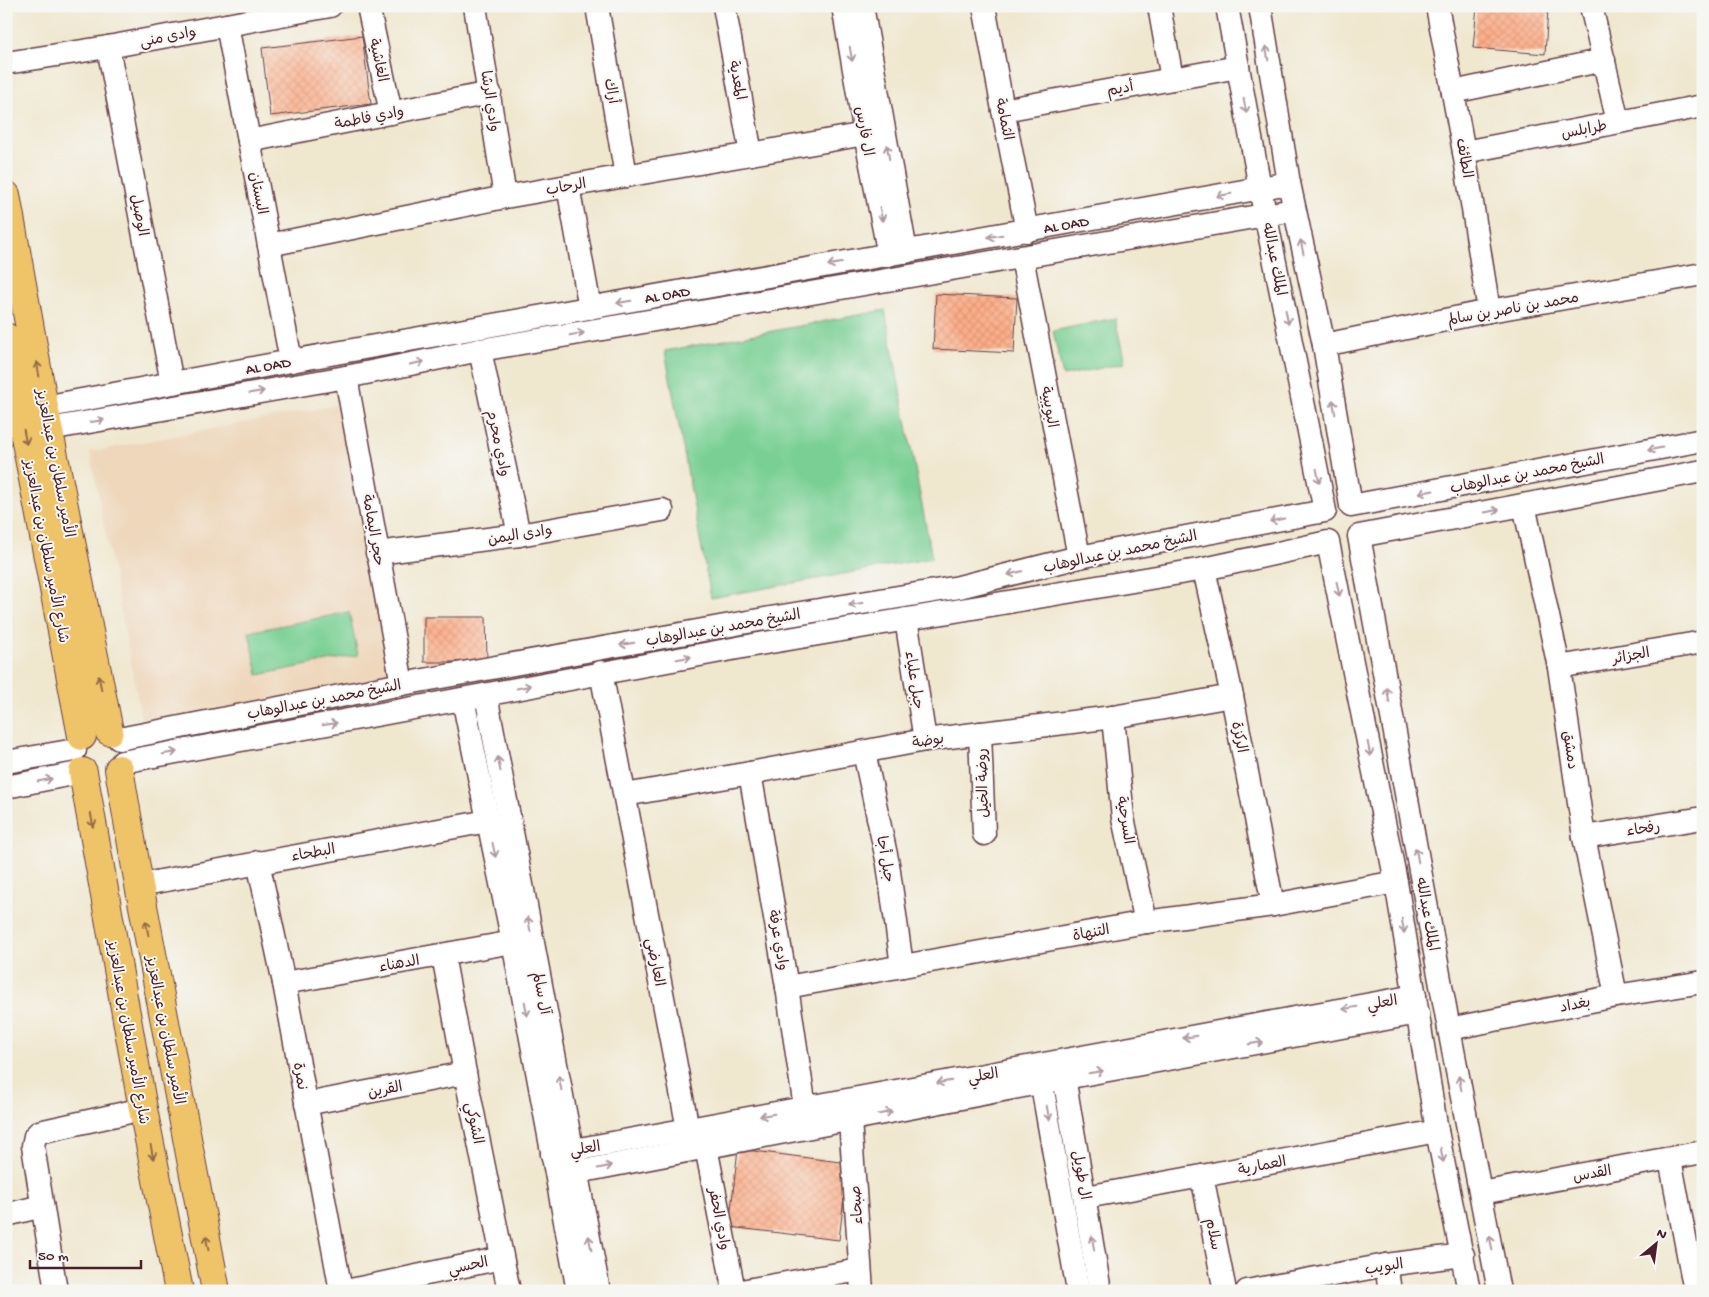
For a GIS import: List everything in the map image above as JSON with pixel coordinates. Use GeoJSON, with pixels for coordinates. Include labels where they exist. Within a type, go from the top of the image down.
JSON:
{"type":"FeatureCollection","features":[{"type":"Feature","properties":{"kind":"main road","name":"الأمير سلطان بن عبدالعزيز"},"geometry":{"type":"LineString","coordinates":[[6,195],[47,418],[117,750],[139,885],[216,1291]]}},
{"type":"Feature","properties":{"kind":"main road","name":"شارع الأمير سلطان بن عبدالعزيز"},"geometry":{"type":"LineString","coordinates":[[6,337],[143,1109],[179,1291]]}},
{"type":"Feature","properties":{"kind":"main road"},"geometry":{"type":"LineString","coordinates":[[95,729],[117,750],[113,774],[98,778],[80,753],[95,729]]}},
{"type":"Feature","properties":{"kind":"street","name":"وادى منى"},"geometry":{"type":"LineString","coordinates":[[6,63],[108,47],[227,25],[288,10],[330,6]]}},
{"type":"Feature","properties":{"kind":"street","name":"الغاشية"},"geometry":{"type":"LineString","coordinates":[[368,6],[391,113]]}},
{"type":"Feature","properties":{"kind":"street","name":"وادي الرشا"},"geometry":{"type":"LineString","coordinates":[[475,6],[505,196]]}},
{"type":"Feature","properties":{"kind":"street","name":"أراك"},"geometry":{"type":"LineString","coordinates":[[597,6],[626,176]]}},
{"type":"Feature","properties":{"kind":"street","name":"المعدية"},"geometry":{"type":"LineString","coordinates":[[724,6],[751,154]]}},
{"type":"Feature","properties":{"kind":"street","name":"ال فارس"},"geometry":{"type":"LineString","coordinates":[[843,6],[865,134],[897,253]]}},
{"type":"Feature","properties":{"kind":"street","name":"ال فارس"},"geometry":{"type":"LineString","coordinates":[[862,6],[897,253]]}},
{"type":"Feature","properties":{"kind":"street","name":"الثمامة"},"geometry":{"type":"LineString","coordinates":[[984,6],[1002,110],[1027,231]]}},
{"type":"Feature","properties":{"kind":"street"},"geometry":{"type":"LineString","coordinates":[[1159,6],[1172,79]]}},
{"type":"Feature","properties":{"kind":"street","name":"الملك عبدالله"},"geometry":{"type":"LineString","coordinates":[[1227,6],[1260,188],[1325,511]]}},
{"type":"Feature","properties":{"kind":"street","name":"الملك عبدالله"},"geometry":{"type":"LineString","coordinates":[[1260,6],[1294,210],[1324,345],[1351,506]]}},
{"type":"Feature","properties":{"kind":"street","name":"الطائف"},"geometry":{"type":"LineString","coordinates":[[1437,6],[1464,152],[1489,311]]}},
{"type":"Feature","properties":{"kind":"street"},"geometry":{"type":"LineString","coordinates":[[1591,6],[1618,122]]}},
{"type":"Feature","properties":{"kind":"street","name":"البستان"},"geometry":{"type":"LineString","coordinates":[[227,25],[291,361]]}},
{"type":"Feature","properties":{"kind":"street","name":"الوصيل"},"geometry":{"type":"LineString","coordinates":[[108,47],[172,383]]}},
{"type":"Feature","properties":{"kind":"street"},"geometry":{"type":"LineString","coordinates":[[1453,92],[1604,60]]}},
{"type":"Feature","properties":{"kind":"street","name":"أديم"},"geometry":{"type":"LineString","coordinates":[[1002,110],[1238,67]]}},
{"type":"Feature","properties":{"kind":"street","name":"وادي فاطمة"},"geometry":{"type":"LineString","coordinates":[[249,141],[490,93]]}},
{"type":"Feature","properties":{"kind":"street","name":"طرابلس"},"geometry":{"type":"LineString","coordinates":[[1464,152],[1703,106]]}},
{"type":"Feature","properties":{"kind":"street","name":"الرحاب"},"geometry":{"type":"LineString","coordinates":[[269,245],[505,196],[865,134]]}},
{"type":"Feature","properties":{"kind":"street","name":"AL OAD"},"geometry":{"type":"LineString","coordinates":[[47,418],[172,383],[1290,183]]}},
{"type":"Feature","properties":{"kind":"street"},"geometry":{"type":"LineString","coordinates":[[568,186],[590,308]]}},
{"type":"Feature","properties":{"kind":"street","name":"AL OAD"},"geometry":{"type":"LineString","coordinates":[[47,418],[346,377],[480,350],[1294,210]]}},
{"type":"Feature","properties":{"kind":"street","name":"البويبية"},"geometry":{"type":"LineString","coordinates":[[1022,257],[1079,557]]}},
{"type":"Feature","properties":{"kind":"street","name":"محمد بن ناصر بن سالم"},"geometry":{"type":"LineString","coordinates":[[1324,345],[1489,311],[1703,274]]}},
{"type":"Feature","properties":{"kind":"street","name":"وادي محرم"},"geometry":{"type":"LineString","coordinates":[[480,350],[519,535]]}},
{"type":"Feature","properties":{"kind":"street","name":"حجر اليمامة"},"geometry":{"type":"LineString","coordinates":[[346,377],[402,684]]}},
{"type":"Feature","properties":{"kind":"street","name":"الشيخ محمد بن عبدالوهاب"},"geometry":{"type":"LineString","coordinates":[[1351,506],[1703,440]]}},
{"type":"Feature","properties":{"kind":"street","name":"الشيخ محمد بن عبدالوهاب"},"geometry":{"type":"LineString","coordinates":[[1359,536],[1703,471]]}},
{"type":"Feature","properties":{"kind":"street"},"geometry":{"type":"LineString","coordinates":[[1337,504],[1351,506],[1360,516],[1362,523],[1359,536],[1348,545],[1341,546],[1328,542],[1320,530],[1325,511],[1337,504]]}},
{"type":"Feature","properties":{"kind":"street","name":"دمشق"},"geometry":{"type":"LineString","coordinates":[[1524,505],[1559,667],[1584,837],[1616,996]]}},
{"type":"Feature","properties":{"kind":"street","name":"وادى اليمن"},"geometry":{"type":"LineString","coordinates":[[377,553],[519,535],[662,510]]}},
{"type":"Feature","properties":{"kind":"street","name":"الشيخ محمد بن عبدالوهاب"},"geometry":{"type":"LineString","coordinates":[[117,750],[402,684],[959,587],[1079,557],[1325,511]]}},
{"type":"Feature","properties":{"kind":"street","name":"الملك عبدالله"},"geometry":{"type":"LineString","coordinates":[[1359,536],[1499,1291]]}},
{"type":"Feature","properties":{"kind":"street","name":"الملك عبدالله"},"geometry":{"type":"LineString","coordinates":[[1328,542],[1396,882],[1437,1131],[1469,1291]]}},
{"type":"Feature","properties":{"kind":"street","name":"الشيخ محمد بن عبدالوهاب"},"geometry":{"type":"LineString","coordinates":[[117,750],[463,699],[601,672],[1204,570],[1328,542]]}},
{"type":"Feature","properties":{"kind":"street","name":"الركزة"},"geometry":{"type":"LineString","coordinates":[[1204,570],[1232,696],[1273,905]]}},
{"type":"Feature","properties":{"kind":"street","name":"جبل علياء"},"geometry":{"type":"LineString","coordinates":[[906,619],[925,740]]}},
{"type":"Feature","properties":{"kind":"street"},"geometry":{"type":"LineString","coordinates":[[711,629],[716,652]]}},
{"type":"Feature","properties":{"kind":"street","name":"الجزائر"},"geometry":{"type":"LineString","coordinates":[[1559,667],[1703,642]]}},
{"type":"Feature","properties":{"kind":"street","name":"العارضي"},"geometry":{"type":"LineString","coordinates":[[601,672],[688,1129]]}},
{"type":"Feature","properties":{"kind":"street","name":"آل سالم"},"geometry":{"type":"LineString","coordinates":[[486,695],[562,1152]]}},
{"type":"Feature","properties":{"kind":"street","name":"بوضة"},"geometry":{"type":"LineString","coordinates":[[625,795],[925,740],[1113,717],[1232,696]]}},
{"type":"Feature","properties":{"kind":"street","name":"آل سالم"},"geometry":{"type":"LineString","coordinates":[[463,699],[513,942],[567,1174],[599,1291]]}},
{"type":"Feature","properties":{"kind":"street","name":"السرحية"},"geometry":{"type":"LineString","coordinates":[[1113,717],[1123,818],[1146,922]]}},
{"type":"Feature","properties":{"kind":"street","name":"روضة الخيل"},"geometry":{"type":"LineString","coordinates":[[980,733],[984,834]]}},
{"type":"Feature","properties":{"kind":"street","name":"جبل أجا"},"geometry":{"type":"LineString","coordinates":[[864,752],[888,864],[902,966]]}},
{"type":"Feature","properties":{"kind":"street"},"geometry":{"type":"LineString","coordinates":[[6,762],[80,753]]}},
{"type":"Feature","properties":{"kind":"street"},"geometry":{"type":"LineString","coordinates":[[6,787],[80,753]]}},
{"type":"Feature","properties":{"kind":"street","name":"وادي عرفة"},"geometry":{"type":"LineString","coordinates":[[750,773],[787,987],[805,1108]]}},
{"type":"Feature","properties":{"kind":"street","name":"رفحاء"},"geometry":{"type":"LineString","coordinates":[[1584,837],[1703,818]]}},
{"type":"Feature","properties":{"kind":"street","name":"البطحاء"},"geometry":{"type":"LineString","coordinates":[[139,885],[488,821]]}},
{"type":"Feature","properties":{"kind":"street","name":"نمرة"},"geometry":{"type":"LineString","coordinates":[[258,862],[284,983],[341,1291]]}},
{"type":"Feature","properties":{"kind":"street","name":"التنهاة"},"geometry":{"type":"LineString","coordinates":[[787,987],[1146,922],[1273,905],[1396,882]]}},
{"type":"Feature","properties":{"kind":"street","name":"الدهناء"},"geometry":{"type":"LineString","coordinates":[[284,983],[513,942]]}},
{"type":"Feature","properties":{"kind":"street","name":"الشوكي"},"geometry":{"type":"LineString","coordinates":[[443,955],[464,1073],[509,1291]]}},
{"type":"Feature","properties":{"kind":"street","name":"بغداد"},"geometry":{"type":"LineString","coordinates":[[1449,1029],[1616,996],[1702,984]]}},
{"type":"Feature","properties":{"kind":"street","name":"العلي"},"geometry":{"type":"LineString","coordinates":[[567,1174],[850,1120],[1063,1069],[1416,1005]]}},
{"type":"Feature","properties":{"kind":"street","name":"ال طويل"},"geometry":{"type":"LineString","coordinates":[[1063,1069],[1086,1197],[1100,1291]]}},
{"type":"Feature","properties":{"kind":"street","name":"القرين"},"geometry":{"type":"LineString","coordinates":[[306,1104],[464,1073]]}},
{"type":"Feature","properties":{"kind":"street","name":"العلي"},"geometry":{"type":"LineString","coordinates":[[562,1152],[805,1108],[1040,1074]]}},
{"type":"Feature","properties":{"kind":"street","name":"ال طويل"},"geometry":{"type":"LineString","coordinates":[[1040,1074],[1078,1291]]}},
{"type":"Feature","properties":{"kind":"street"},"geometry":{"type":"LineString","coordinates":[[56,1291],[33,1146],[35,1136],[39,1132],[143,1109]]}},
{"type":"Feature","properties":{"kind":"street","name":"صبحاء"},"geometry":{"type":"LineString","coordinates":[[850,1120],[861,1280]]}},
{"type":"Feature","properties":{"kind":"street","name":"العمارية"},"geometry":{"type":"LineString","coordinates":[[1086,1197],[1437,1131]]}},
{"type":"Feature","properties":{"kind":"street","name":"وادي الحفر"},"geometry":{"type":"LineString","coordinates":[[706,1147],[734,1291]]}},
{"type":"Feature","properties":{"kind":"street","name":"القدس"},"geometry":{"type":"LineString","coordinates":[[1481,1193],[1703,1152]]}},
{"type":"Feature","properties":{"kind":"street"},"geometry":{"type":"LineString","coordinates":[[1670,1159],[1695,1291]]}},
{"type":"Feature","properties":{"kind":"street","name":"آل سالم"},"geometry":{"type":"LineString","coordinates":[[567,1174],[578,1291]]}},
{"type":"Feature","properties":{"kind":"street","name":"سلام"},"geometry":{"type":"LineString","coordinates":[[1202,1176],[1225,1291]]}},
{"type":"Feature","properties":{"kind":"street"},"geometry":{"type":"LineString","coordinates":[[6,1214],[42,1206]]}},
{"type":"Feature","properties":{"kind":"street","name":"البويب"},"geometry":{"type":"LineString","coordinates":[[1247,1291],[1386,1266],[1462,1255]]}},
{"type":"Feature","properties":{"kind":"street","name":"الحسي"},"geometry":{"type":"LineString","coordinates":[[346,1291],[502,1258]]}},
{"type":"Feature","properties":{"kind":"street"},"geometry":{"type":"LineString","coordinates":[[1386,1266],[1390,1291]]}},
{"type":"Feature","properties":{"kind":"street"},"geometry":{"type":"LineString","coordinates":[[741,1291],[861,1280]]}},
{"type":"Feature","properties":{"kind":"shaded area"},"geometry":{"type":"Polygon","coordinates":[[[338,405],[391,679],[143,726],[90,452],[338,405]]]}},
{"type":"Feature","properties":{"kind":"green space"},"geometry":{"type":"Polygon","coordinates":[[[885,310],[932,558],[711,598],[665,351],[885,310]]]}},
{"type":"Feature","properties":{"kind":"green space"},"geometry":{"type":"Polygon","coordinates":[[[1115,318],[1125,363],[1063,376],[1053,331],[1115,318]]]}},
{"type":"Feature","properties":{"kind":"green space"},"geometry":{"type":"Polygon","coordinates":[[[349,612],[358,655],[258,675],[249,632],[349,612]]]}},
{"type":"Feature","properties":{"kind":"building"},"geometry":{"type":"Polygon","coordinates":[[[1477,6],[1518,6],[1548,9],[1545,54],[1473,48],[1477,6]]]}},
{"type":"Feature","properties":{"kind":"building"},"geometry":{"type":"Polygon","coordinates":[[[362,36],[371,104],[270,116],[262,48],[362,36]]]}},
{"type":"Feature","properties":{"kind":"building"},"geometry":{"type":"Polygon","coordinates":[[[936,294],[1017,298],[1014,353],[933,349],[936,294]]]}},
{"type":"Feature","properties":{"kind":"building"},"geometry":{"type":"Polygon","coordinates":[[[424,617],[486,617],[487,662],[424,662],[424,617]]]}},
{"type":"Feature","properties":{"kind":"building"},"geometry":{"type":"Polygon","coordinates":[[[738,1149],[848,1163],[839,1240],[729,1227],[738,1149]]]}}]}
